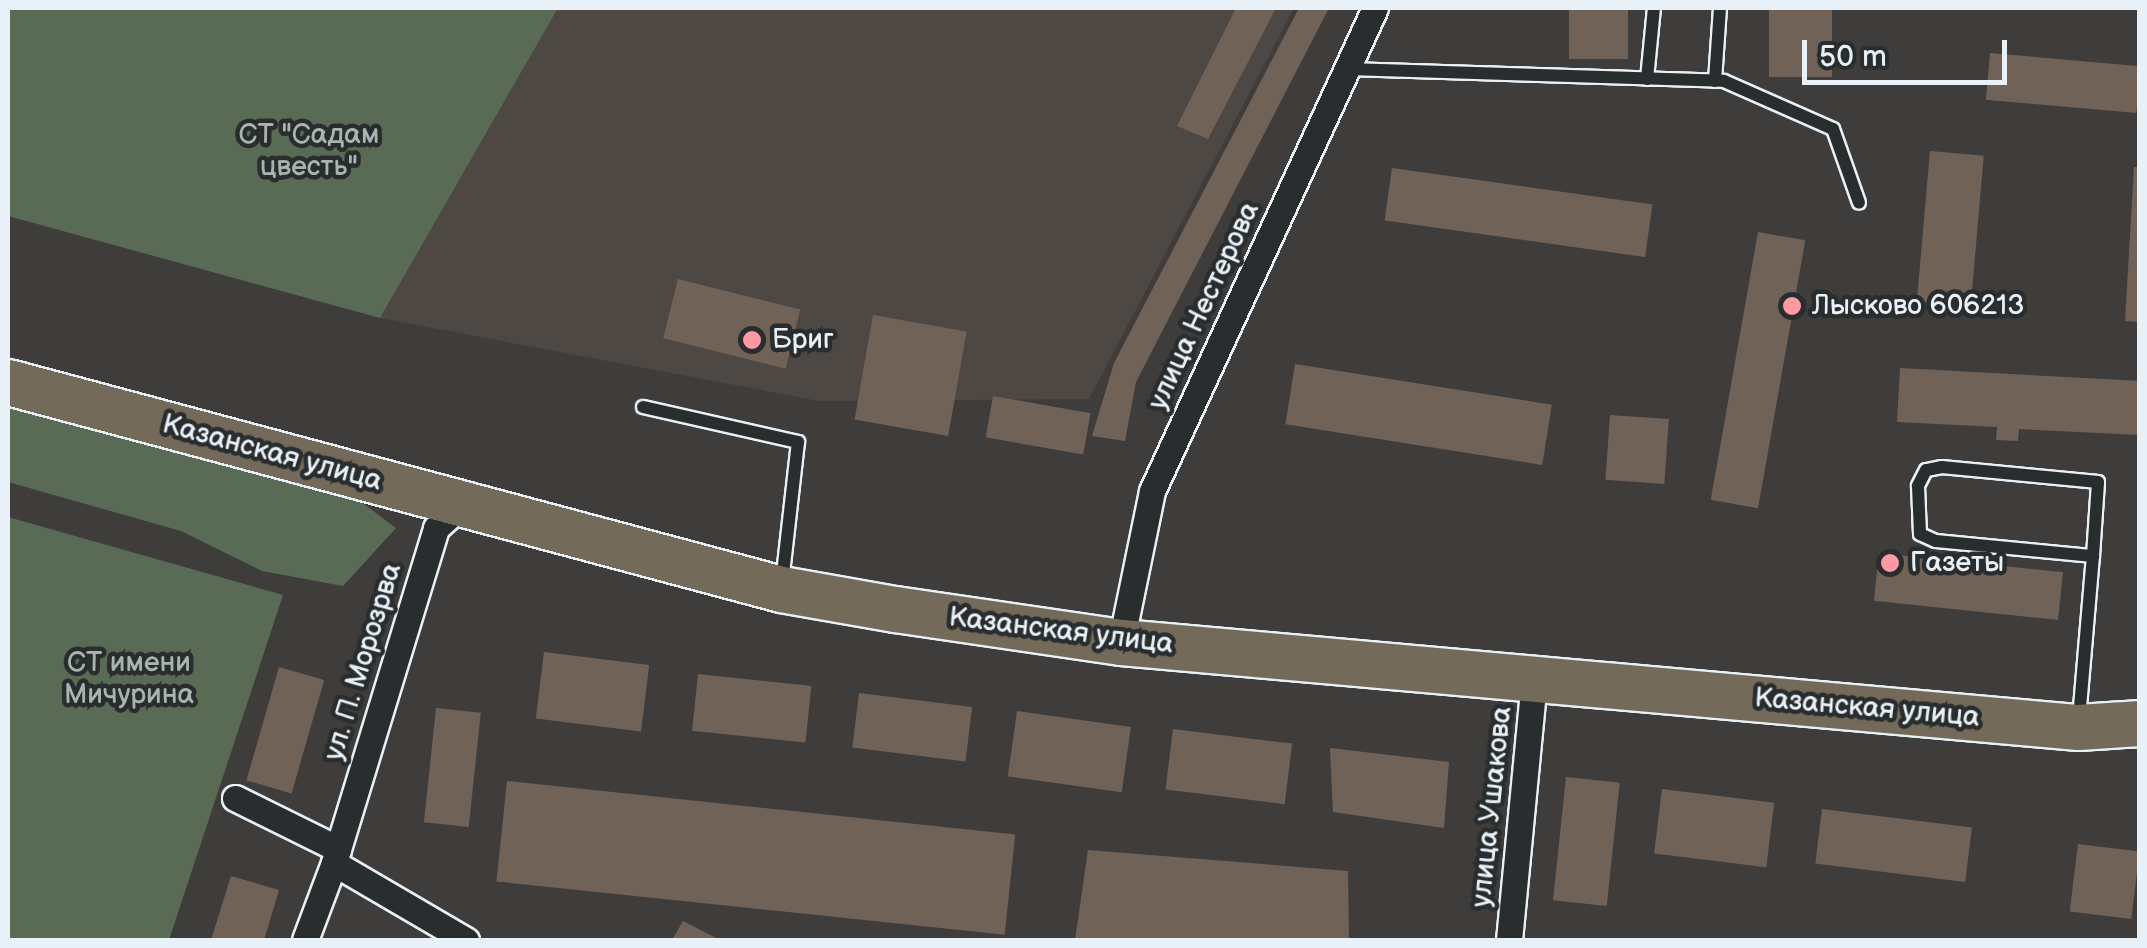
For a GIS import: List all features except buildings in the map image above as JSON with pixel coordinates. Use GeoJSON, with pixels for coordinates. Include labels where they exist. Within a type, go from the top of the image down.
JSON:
{"type":"FeatureCollection","features":[{"type":"Feature","properties":{"kind":"highway","name":"Казанская улица"},"geometry":{"type":"LineString","coordinates":[[8,382],[781,590],[1121,642],[2078,726],[2140,723]]}},
{"type":"Feature","properties":{"kind":"street","name":"улица Нестерова"},"geometry":{"type":"LineString","coordinates":[[1121,642],[1152,491],[1375,8]]}},
{"type":"Feature","properties":{"kind":"street","name":"ул. П. Морозрва"},"geometry":{"type":"LineString","coordinates":[[305,940],[336,856],[436,528],[462,504]]}},
{"type":"Feature","properties":{"kind":"street","name":"улица Ушакова"},"geometry":{"type":"LineString","coordinates":[[1509,940],[1534,679]]}},
{"type":"Feature","properties":{"kind":"street"},"geometry":{"type":"LineString","coordinates":[[235,798],[336,856],[466,940]]}},
{"type":"Feature","properties":{"kind":"lane"},"geometry":{"type":"LineString","coordinates":[[1647,79],[1654,8]]}},
{"type":"Feature","properties":{"kind":"lane"},"geometry":{"type":"LineString","coordinates":[[1716,81],[1720,8]]}},
{"type":"Feature","properties":{"kind":"lane"},"geometry":{"type":"LineString","coordinates":[[1346,69],[1716,81],[1833,129],[1860,203]]}},
{"type":"Feature","properties":{"kind":"lane"},"geometry":{"type":"LineString","coordinates":[[643,407],[798,442],[781,590]]}},
{"type":"Feature","properties":{"kind":"lane"},"geometry":{"type":"LineString","coordinates":[[2078,726],[2093,556],[2098,482],[1942,467],[1926,470],[1918,486],[1920,534],[1936,541],[2093,556]]}},
{"type":"Feature","properties":{"kind":"shaded area"},"geometry":{"type":"Polygon","coordinates":[[[558,8],[1294,8],[1089,399],[819,401],[380,318],[558,8]]]}},
{"type":"Feature","properties":{"kind":"green space","name":"СТ \"Садам цвесть\""},"geometry":{"type":"Polygon","coordinates":[[[8,8],[558,8],[380,318],[8,216],[8,8]]]}},
{"type":"Feature","properties":{"kind":"green space"},"geometry":{"type":"Polygon","coordinates":[[[8,397],[337,484],[396,528],[343,586],[262,571],[181,531],[8,482],[8,397]]]}},
{"type":"Feature","properties":{"kind":"green space","name":"СТ имени Мичурина"},"geometry":{"type":"Polygon","coordinates":[[[8,517],[283,595],[169,940],[8,940],[8,517]]]}},
{"type":"Feature","properties":{"kind":"place","name":"Лысково 606213"},"geometry":{"type":"Point","coordinates":[1792,306]}},
{"type":"Feature","properties":{"kind":"place","name":"Бриг"},"geometry":{"type":"Point","coordinates":[752,340]}},
{"type":"Feature","properties":{"kind":"place","name":"Газеты"},"geometry":{"type":"Point","coordinates":[1890,563]}}]}
